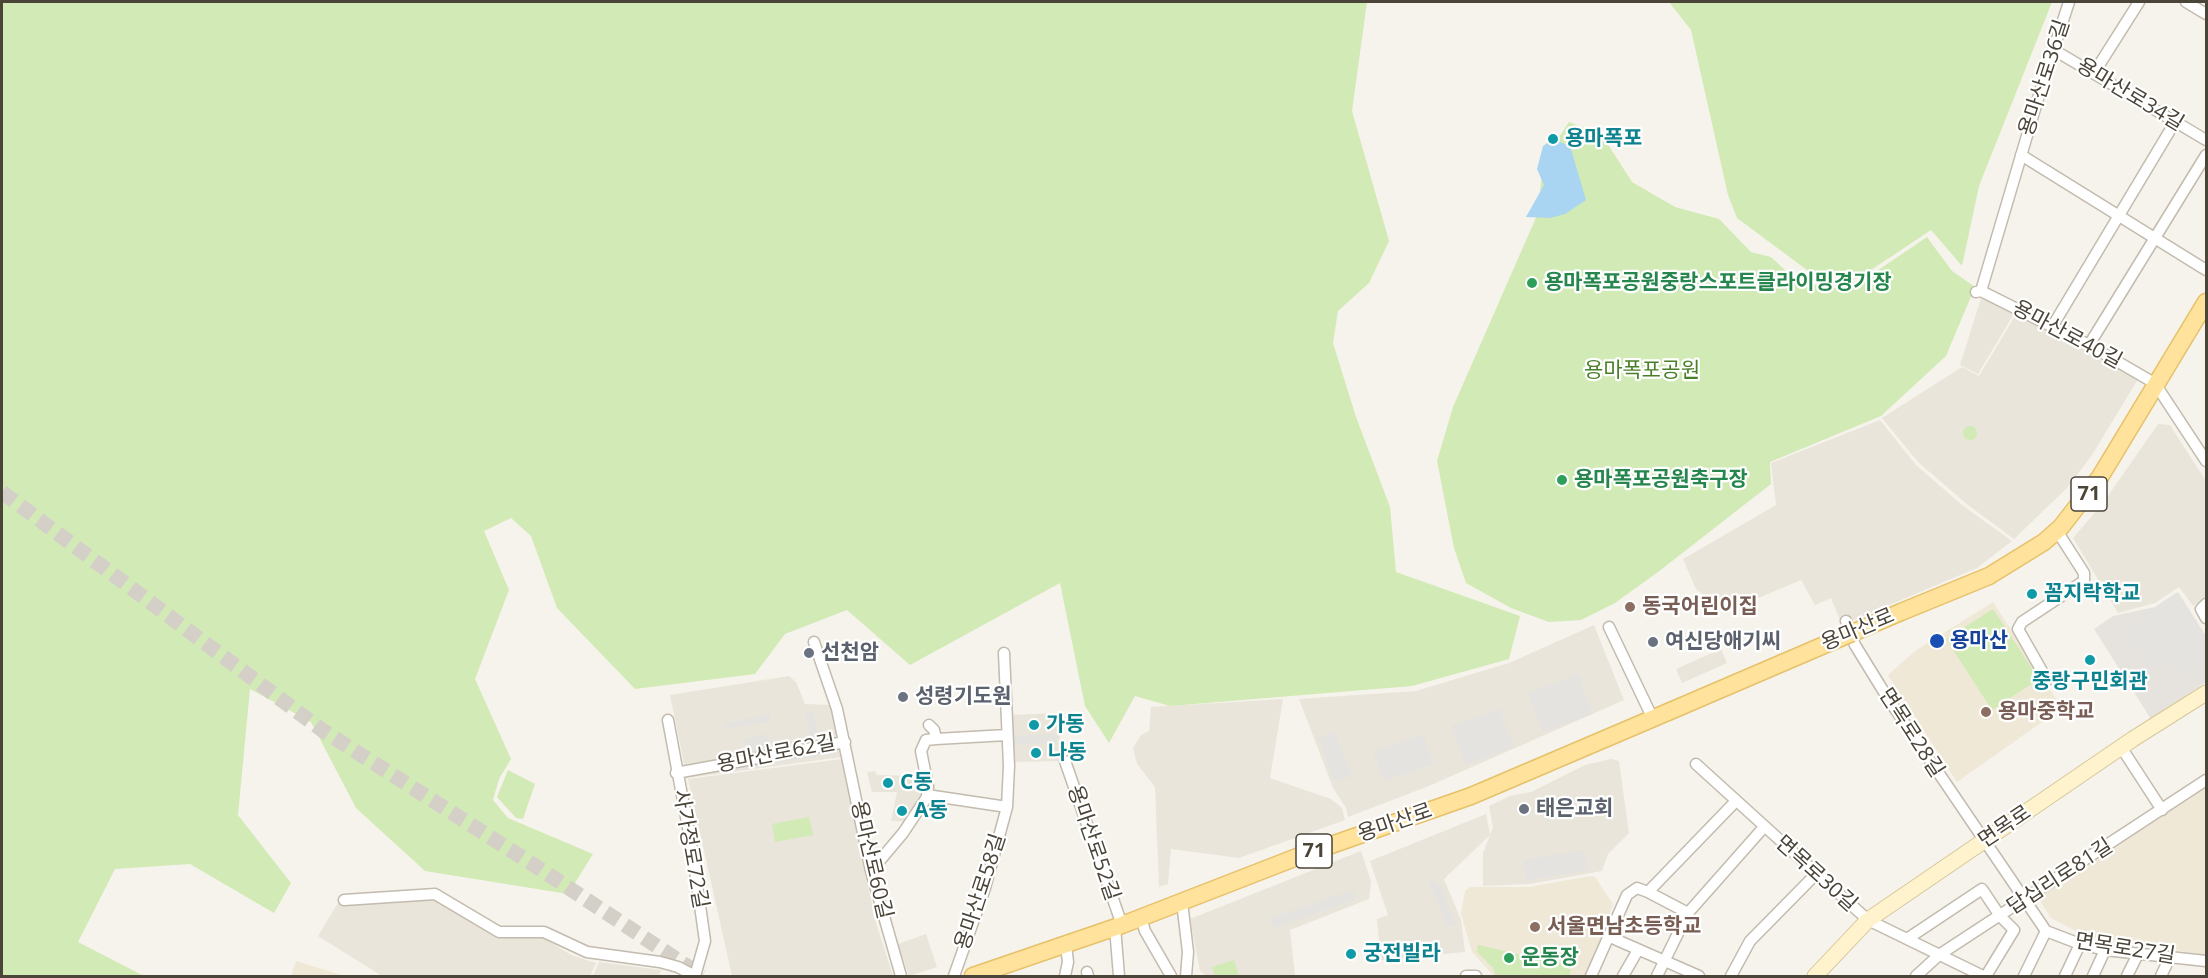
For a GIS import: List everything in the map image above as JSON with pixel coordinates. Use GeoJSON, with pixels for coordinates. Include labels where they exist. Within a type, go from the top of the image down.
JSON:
{"type":"FeatureCollection","features":[{"type":"Feature","properties":{"kind":"main road","name":"용마산로"},"geometry":{"type":"LineString","coordinates":[[973,976],[1001,972],[1297,857],[1471,796],[1989,576],[2025,555],[2057,531],[2087,497],[2206,302]]}},
{"type":"Feature","properties":{"kind":"street","name":"용마산로36길"},"geometry":{"type":"LineString","coordinates":[[1979,292],[2069,2]]}},
{"type":"Feature","properties":{"kind":"street"},"geometry":{"type":"LineString","coordinates":[[2094,73],[2139,2]]}},
{"type":"Feature","properties":{"kind":"street"},"geometry":{"type":"LineString","coordinates":[[2186,2],[2206,14]]}},
{"type":"Feature","properties":{"kind":"street","name":"용마산로34길"},"geometry":{"type":"LineString","coordinates":[[2054,50],[2206,140]]}},
{"type":"Feature","properties":{"kind":"street"},"geometry":{"type":"LineString","coordinates":[[2052,327],[2175,122]]}},
{"type":"Feature","properties":{"kind":"street","name":"용마산로36길"},"geometry":{"type":"LineString","coordinates":[[2021,155],[2206,270]]}},
{"type":"Feature","properties":{"kind":"street"},"geometry":{"type":"LineString","coordinates":[[2089,345],[2206,155]]}},
{"type":"Feature","properties":{"kind":"street","name":"용마산로40길"},"geometry":{"type":"LineString","coordinates":[[1979,292],[2089,345],[2156,385]]}},
{"type":"Feature","properties":{"kind":"street"},"geometry":{"type":"LineString","coordinates":[[2156,385],[2202,446],[2206,461]]}},
{"type":"Feature","properties":{"kind":"street"},"geometry":{"type":"LineString","coordinates":[[2047,680],[2018,629],[2022,622],[2084,581],[2084,573],[2057,531]]}},
{"type":"Feature","properties":{"kind":"street","name":"면목로28길"},"geometry":{"type":"LineString","coordinates":[[1846,621],[1855,645],[1887,697],[1984,841]]}},
{"type":"Feature","properties":{"kind":"street"},"geometry":{"type":"LineString","coordinates":[[1609,627],[1660,716]]}},
{"type":"Feature","properties":{"kind":"street","name":"용마산로62길"},"geometry":{"type":"LineString","coordinates":[[676,773],[845,742],[834,696],[814,642]]}},
{"type":"Feature","properties":{"kind":"street","name":"용마산로58길"},"geometry":{"type":"LineString","coordinates":[[954,976],[985,888],[1007,807],[1004,653]]}},
{"type":"Feature","properties":{"kind":"street","name":"면목로"},"geometry":{"type":"LineString","coordinates":[[1815,976],[1868,920],[2121,747],[2206,693]]}},
{"type":"Feature","properties":{"kind":"street","name":"사가정로72길"},"geometry":{"type":"LineString","coordinates":[[668,720],[676,773],[692,849],[705,941],[695,976]]}},
{"type":"Feature","properties":{"kind":"street"},"geometry":{"type":"LineString","coordinates":[[929,725],[936,739]]}},
{"type":"Feature","properties":{"kind":"street"},"geometry":{"type":"LineString","coordinates":[[871,871],[905,831],[927,795],[921,751],[927,740],[1007,735]]}},
{"type":"Feature","properties":{"kind":"street","name":"용마산로60길"},"geometry":{"type":"LineString","coordinates":[[845,742],[871,871],[901,976]]}},
{"type":"Feature","properties":{"kind":"street"},"geometry":{"type":"LineString","coordinates":[[2121,747],[2162,810]]}},
{"type":"Feature","properties":{"kind":"street","name":"용마산로52길"},"geometry":{"type":"LineString","coordinates":[[1065,760],[1118,926],[1119,976]]}},
{"type":"Feature","properties":{"kind":"street","name":"면목로30길"},"geometry":{"type":"LineString","coordinates":[[1696,764],[1868,920],[1984,976]]}},
{"type":"Feature","properties":{"kind":"street","name":"답십리로81길"},"geometry":{"type":"LineString","coordinates":[[1916,976],[1939,955],[2206,780]]}},
{"type":"Feature","properties":{"kind":"street","name":"용마산로58길"},"geometry":{"type":"LineString","coordinates":[[927,795],[1007,807]]}},
{"type":"Feature","properties":{"kind":"street"},"geometry":{"type":"LineString","coordinates":[[1648,892],[1736,801]]}},
{"type":"Feature","properties":{"kind":"street","name":"면목로30길"},"geometry":{"type":"LineString","coordinates":[[1657,976],[1688,913],[1764,827]]}},
{"type":"Feature","properties":{"kind":"street","name":"면목로27길"},"geometry":{"type":"LineString","coordinates":[[1984,841],[2046,931],[2080,944],[2105,950],[2206,961]]}},
{"type":"Feature","properties":{"kind":"street"},"geometry":{"type":"LineString","coordinates":[[1731,976],[1750,941],[1817,873]]}},
{"type":"Feature","properties":{"kind":"street"},"geometry":{"type":"LineString","coordinates":[[1594,975],[1627,895],[1637,888],[1688,913]]}},
{"type":"Feature","properties":{"kind":"street"},"geometry":{"type":"LineString","coordinates":[[1907,939],[1982,889],[2000,916],[2014,930],[1984,976]]}},
{"type":"Feature","properties":{"kind":"street"},"geometry":{"type":"LineString","coordinates":[[344,900],[435,894],[499,932],[544,932],[587,952],[660,962],[678,967],[695,976]]}},
{"type":"Feature","properties":{"kind":"street"},"geometry":{"type":"LineString","coordinates":[[1182,902],[1188,952],[1186,976]]}},
{"type":"Feature","properties":{"kind":"street"},"geometry":{"type":"LineString","coordinates":[[1141,918],[1145,931],[1171,976]]}},
{"type":"Feature","properties":{"kind":"street"},"geometry":{"type":"LineString","coordinates":[[2024,976],[2046,931]]}},
{"type":"Feature","properties":{"kind":"street"},"geometry":{"type":"LineString","coordinates":[[1610,937],[1699,976]]}},
{"type":"Feature","properties":{"kind":"street"},"geometry":{"type":"LineString","coordinates":[[2065,976],[2080,944]]}},
{"type":"Feature","properties":{"kind":"street"},"geometry":{"type":"LineString","coordinates":[[1065,976],[1068,962],[1066,945]]}},
{"type":"Feature","properties":{"kind":"street"},"geometry":{"type":"LineString","coordinates":[[1623,976],[1638,950]]}},
{"type":"Feature","properties":{"kind":"street"},"geometry":{"type":"LineString","coordinates":[[2093,976],[2105,950]]}},
{"type":"Feature","properties":{"kind":"street"},"geometry":{"type":"LineString","coordinates":[[2127,976],[2138,954]]}},
{"type":"Feature","properties":{"kind":"street"},"geometry":{"type":"LineString","coordinates":[[2161,976],[2170,957]]}},
{"type":"Feature","properties":{"kind":"street"},"geometry":{"type":"LineString","coordinates":[[1466,976],[1476,976]]}},
{"type":"Feature","properties":{"kind":"shaded area"},"geometry":{"type":"Polygon","coordinates":[[[1982,295],[2015,312],[1978,374],[1960,365],[1982,295]]]}},
{"type":"Feature","properties":{"kind":"shaded area"},"geometry":{"type":"Polygon","coordinates":[[[2017,313],[2140,376],[2092,455],[2067,488],[2014,539],[1968,505],[1918,462],[1882,418],[1962,367],[1979,376],[2017,313]]]}},
{"type":"Feature","properties":{"kind":"shaded area"},"geometry":{"type":"Polygon","coordinates":[[[1880,420],[1916,465],[1962,505],[2012,541],[1977,568],[1842,625],[1831,598],[1815,605],[1801,580],[1725,612],[1696,589],[1683,559],[1776,505],[1771,463],[1880,420]]]}},
{"type":"Feature","properties":{"kind":"shaded area"},"geometry":{"type":"Polygon","coordinates":[[[2158,424],[2170,425],[2206,481],[2206,597],[2193,606],[2179,587],[2155,603],[2118,613],[2073,538],[2103,503],[2158,424]]]}},
{"type":"Feature","properties":{"kind":"shaded area"},"geometry":{"type":"Polygon","coordinates":[[[2178,592],[2206,636],[2206,682],[2151,719],[2094,629],[2113,616],[2155,607],[2178,592]]]}},
{"type":"Feature","properties":{"kind":"shaded area"},"geometry":{"type":"Polygon","coordinates":[[[2176,593],[2206,639],[2206,657],[2176,677],[2166,662],[2150,672],[2121,630],[2176,593]]]}},
{"type":"Feature","properties":{"kind":"shaded area","name":"용마중학교"},"geometry":{"type":"Polygon","coordinates":[[[1993,602],[2062,708],[1957,782],[1888,675],[1915,651],[1993,602]]]}},
{"type":"Feature","properties":{"kind":"shaded area"},"geometry":{"type":"Polygon","coordinates":[[[1594,625],[1624,700],[1429,786],[1348,817],[1346,808],[1333,788],[1299,699],[1416,691],[1509,663],[1594,625]]]}},
{"type":"Feature","properties":{"kind":"shaded area"},"geometry":{"type":"Polygon","coordinates":[[[1721,649],[1727,663],[1682,683],[1676,669],[1721,649]]]}},
{"type":"Feature","properties":{"kind":"shaded area"},"geometry":{"type":"Polygon","coordinates":[[[1578,674],[1593,714],[1543,732],[1528,693],[1578,674]]]}},
{"type":"Feature","properties":{"kind":"shaded area"},"geometry":{"type":"Polygon","coordinates":[[[789,676],[796,682],[805,704],[831,705],[842,757],[687,778],[670,695],[789,676]]]}},
{"type":"Feature","properties":{"kind":"shaded area"},"geometry":{"type":"Polygon","coordinates":[[[1283,699],[1270,778],[1331,799],[1342,808],[1345,820],[1239,858],[1171,849],[1168,884],[1159,887],[1155,787],[1137,764],[1133,748],[1141,735],[1149,731],[1151,707],[1283,699]]]}},
{"type":"Feature","properties":{"kind":"shaded area"},"geometry":{"type":"Polygon","coordinates":[[[1500,709],[1514,748],[1465,765],[1451,726],[1500,709]]]}},
{"type":"Feature","properties":{"kind":"shaded area"},"geometry":{"type":"Polygon","coordinates":[[[814,711],[818,741],[811,742],[806,712],[814,711]]]}},
{"type":"Feature","properties":{"kind":"shaded area"},"geometry":{"type":"Polygon","coordinates":[[[1059,713],[1061,761],[1010,762],[1009,715],[1059,713]]]}},
{"type":"Feature","properties":{"kind":"shaded area"},"geometry":{"type":"Polygon","coordinates":[[[770,714],[771,721],[727,729],[726,723],[770,714]]]}},
{"type":"Feature","properties":{"kind":"shaded area"},"geometry":{"type":"Polygon","coordinates":[[[1335,732],[1352,776],[1335,782],[1318,738],[1335,732]]]}},
{"type":"Feature","properties":{"kind":"shaded area"},"geometry":{"type":"Polygon","coordinates":[[[768,734],[771,751],[747,756],[744,739],[768,734]]]}},
{"type":"Feature","properties":{"kind":"shaded area"},"geometry":{"type":"Polygon","coordinates":[[[1057,734],[1057,743],[1014,745],[1014,736],[1057,734]]]}},
{"type":"Feature","properties":{"kind":"shaded area"},"geometry":{"type":"Polygon","coordinates":[[[1423,734],[1434,764],[1384,781],[1373,751],[1423,734]]]}},
{"type":"Feature","properties":{"kind":"shaded area"},"geometry":{"type":"Polygon","coordinates":[[[835,747],[836,753],[732,771],[731,765],[835,747]]]}},
{"type":"Feature","properties":{"kind":"shaded area"},"geometry":{"type":"Polygon","coordinates":[[[842,759],[876,923],[893,976],[732,976],[688,779],[842,759]]]}},
{"type":"Feature","properties":{"kind":"shaded area"},"geometry":{"type":"Polygon","coordinates":[[[1611,759],[1619,761],[1629,833],[1608,854],[1602,871],[1530,884],[1483,886],[1483,853],[1490,835],[1444,879],[1461,920],[1465,952],[1371,961],[1370,943],[1379,942],[1377,919],[1388,915],[1370,861],[1486,814],[1490,834],[1493,828],[1489,806],[1510,796],[1531,792],[1585,765],[1611,759]]]}},
{"type":"Feature","properties":{"kind":"shaded area"},"geometry":{"type":"Polygon","coordinates":[[[875,771],[877,775],[924,776],[926,791],[909,822],[891,821],[897,792],[872,792],[867,772],[875,771]]]}},
{"type":"Feature","properties":{"kind":"shaded area"},"geometry":{"type":"Polygon","coordinates":[[[2206,785],[2206,955],[2083,935],[2051,918],[2037,896],[2206,785]]]}},
{"type":"Feature","properties":{"kind":"shaded area"},"geometry":{"type":"Polygon","coordinates":[[[1584,850],[1588,870],[1526,881],[1523,860],[1584,850]]]}},
{"type":"Feature","properties":{"kind":"shaded area"},"geometry":{"type":"Polygon","coordinates":[[[1361,851],[1371,881],[1369,899],[1290,930],[1295,976],[1206,976],[1200,971],[1190,919],[1361,851]]]}},
{"type":"Feature","properties":{"kind":"shaded area"},"geometry":{"type":"Polygon","coordinates":[[[1427,877],[1441,886],[1456,924],[1447,927],[1427,877]]]}},
{"type":"Feature","properties":{"kind":"shaded area","name":"서울면남초등학교"},"geometry":{"type":"Polygon","coordinates":[[[1595,877],[1613,904],[1601,940],[1584,976],[1494,976],[1472,952],[1461,914],[1465,891],[1470,887],[1529,887],[1595,877]]]}},
{"type":"Feature","properties":{"kind":"shaded area"},"geometry":{"type":"Polygon","coordinates":[[[1353,890],[1356,900],[1273,928],[1270,918],[1353,890]]]}},
{"type":"Feature","properties":{"kind":"shaded area"},"geometry":{"type":"Polygon","coordinates":[[[433,896],[495,935],[539,935],[571,955],[596,963],[590,976],[382,976],[318,936],[338,903],[433,896]]]}},
{"type":"Feature","properties":{"kind":"shaded area"},"geometry":{"type":"Polygon","coordinates":[[[926,934],[937,967],[909,976],[898,944],[926,934]]]}},
{"type":"Feature","properties":{"kind":"shaded area"},"geometry":{"type":"Polygon","coordinates":[[[1420,948],[1420,954],[1395,957],[1394,951],[1420,948]]]}},
{"type":"Feature","properties":{"kind":"shaded area"},"geometry":{"type":"Polygon","coordinates":[[[296,961],[345,976],[291,976],[296,961]]]}},
{"type":"Feature","properties":{"kind":"shaded area"},"geometry":{"type":"Polygon","coordinates":[[[599,962],[661,970],[659,976],[593,976],[599,962]]]}},
{"type":"Feature","properties":{"kind":"green space"},"geometry":{"type":"Polygon","coordinates":[[[2,2],[1367,2],[1352,111],[1389,241],[1369,283],[1338,311],[1333,343],[1356,417],[1390,507],[1396,572],[1520,616],[1509,659],[1412,686],[1170,706],[1135,696],[1109,743],[1085,706],[1060,583],[910,665],[847,610],[785,634],[755,674],[635,689],[557,608],[531,536],[511,518],[484,531],[509,590],[475,679],[511,759],[499,779],[493,800],[508,818],[593,854],[568,894],[425,871],[356,808],[311,722],[250,689],[238,815],[291,883],[274,913],[190,864],[115,869],[78,942],[144,976],[2,976],[2,2]]]}},
{"type":"Feature","properties":{"kind":"green space"},"geometry":{"type":"Polygon","coordinates":[[[1669,2],[2052,2],[1979,186],[1962,266],[1931,230],[1862,276],[1811,273],[1737,218],[1728,195],[1691,30],[1669,2]]]}},
{"type":"Feature","properties":{"kind":"green space","name":"용마폭포공원"},"geometry":{"type":"Polygon","coordinates":[[[1569,122],[1602,135],[1632,182],[1675,207],[1719,219],[1751,252],[1771,257],[1798,282],[1840,289],[1874,273],[1927,237],[1952,271],[1975,287],[1946,356],[1881,416],[1770,462],[1771,484],[1658,572],[1615,603],[1581,620],[1549,622],[1511,608],[1466,583],[1454,548],[1437,461],[1453,407],[1538,213],[1543,162],[1569,122]]]}},
{"type":"Feature","properties":{"kind":"green space"},"geometry":{"type":"Polygon","coordinates":[[[1967,426],[1973,426],[1977,433],[1973,440],[1967,440],[1963,436],[1963,430],[1967,426]]]}},
{"type":"Feature","properties":{"kind":"green space"},"geometry":{"type":"Polygon","coordinates":[[[1993,609],[2039,679],[1992,710],[1946,639],[1993,609]]]}},
{"type":"Feature","properties":{"kind":"green space"},"geometry":{"type":"Polygon","coordinates":[[[508,770],[535,784],[523,819],[516,818],[497,797],[508,770]]]}},
{"type":"Feature","properties":{"kind":"green space"},"geometry":{"type":"Polygon","coordinates":[[[809,817],[813,835],[775,842],[772,824],[809,817]]]}},
{"type":"Feature","properties":{"kind":"green space","name":"운동장"},"geometry":{"type":"Polygon","coordinates":[[[1478,945],[1562,964],[1571,970],[1569,976],[1496,976],[1493,968],[1477,952],[1478,945]]]}},
{"type":"Feature","properties":{"kind":"green space"},"geometry":{"type":"Polygon","coordinates":[[[1234,960],[1239,976],[1215,976],[1212,967],[1234,960]]]}},
{"type":"Feature","properties":{"kind":"water"},"geometry":{"type":"Polygon","coordinates":[[[1553,139],[1570,146],[1586,200],[1565,214],[1550,218],[1526,217],[1544,185],[1537,169],[1543,146],[1553,139]]]}},
{"type":"Feature","properties":{"kind":"tunnel"},"geometry":{"type":"LineString","coordinates":[[2,492],[322,730],[534,865],[702,976]]}},
{"type":"Feature","properties":{"kind":"place","name":"용마폭포"},"geometry":{"type":"Point","coordinates":[1553,139]}},
{"type":"Feature","properties":{"kind":"place","name":"용마폭포공원중랑스포트클라이밍경기장"},"geometry":{"type":"Point","coordinates":[1532,283]}},
{"type":"Feature","properties":{"kind":"place","name":"용마폭포공원축구장"},"geometry":{"type":"Point","coordinates":[1562,480]}},
{"type":"Feature","properties":{"kind":"place","name":"꼼지락학교"},"geometry":{"type":"Point","coordinates":[2032,594]}},
{"type":"Feature","properties":{"kind":"place","name":"동국어린이집"},"geometry":{"type":"Point","coordinates":[1630,607]}},
{"type":"Feature","properties":{"kind":"place","name":"용마산"},"geometry":{"type":"Point","coordinates":[1937,641]}},
{"type":"Feature","properties":{"kind":"place","name":"여신당애기씨"},"geometry":{"type":"Point","coordinates":[1653,642]}},
{"type":"Feature","properties":{"kind":"place","name":"선천암"},"geometry":{"type":"Point","coordinates":[809,653]}},
{"type":"Feature","properties":{"kind":"place","name":"중랑구민회관"},"geometry":{"type":"Point","coordinates":[2090,660]}},
{"type":"Feature","properties":{"kind":"place","name":"성령기도원"},"geometry":{"type":"Point","coordinates":[903,697]}},
{"type":"Feature","properties":{"kind":"place","name":"용마중학교"},"geometry":{"type":"Point","coordinates":[1986,712]}},
{"type":"Feature","properties":{"kind":"place","name":"가동"},"geometry":{"type":"Point","coordinates":[1034,725]}},
{"type":"Feature","properties":{"kind":"place","name":"나동"},"geometry":{"type":"Point","coordinates":[1036,753]}},
{"type":"Feature","properties":{"kind":"place","name":"C동"},"geometry":{"type":"Point","coordinates":[888,783]}},
{"type":"Feature","properties":{"kind":"place","name":"태은교회"},"geometry":{"type":"Point","coordinates":[1524,809]}},
{"type":"Feature","properties":{"kind":"place","name":"A동"},"geometry":{"type":"Point","coordinates":[902,811]}},
{"type":"Feature","properties":{"kind":"place","name":"서울면남초등학교"},"geometry":{"type":"Point","coordinates":[1535,927]}},
{"type":"Feature","properties":{"kind":"place","name":"궁전빌라"},"geometry":{"type":"Point","coordinates":[1351,954]}},
{"type":"Feature","properties":{"kind":"place","name":"운동장"},"geometry":{"type":"Point","coordinates":[1509,958]}}]}
